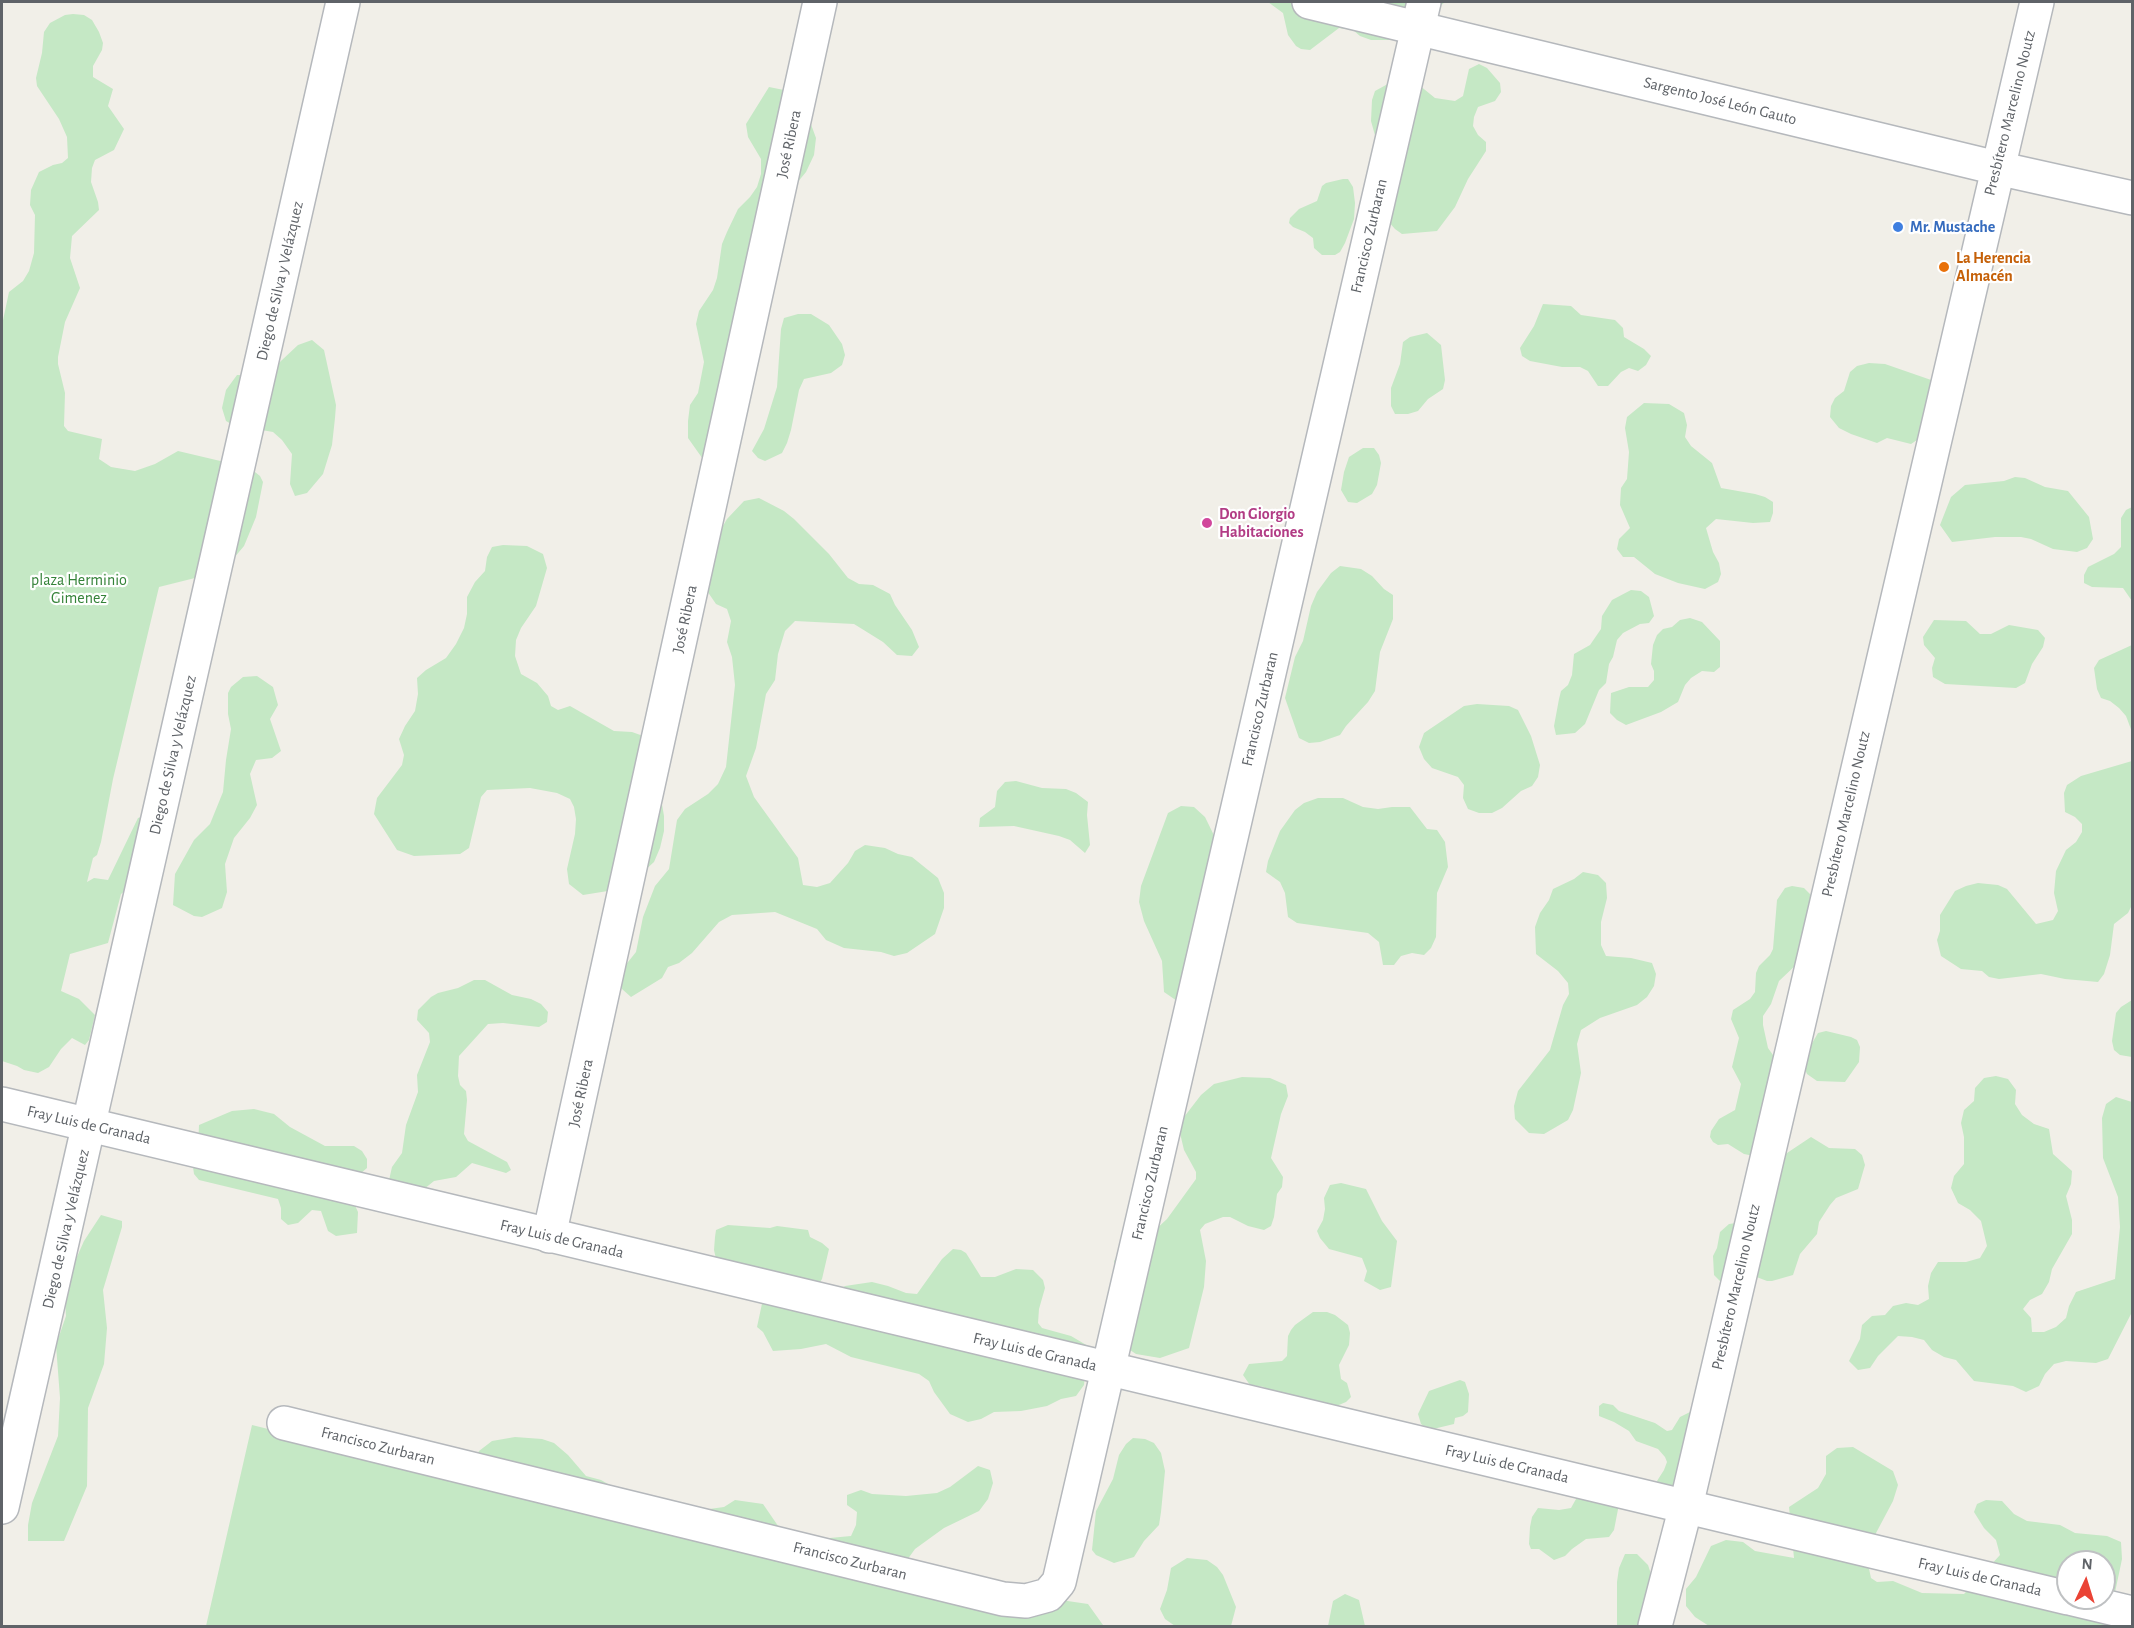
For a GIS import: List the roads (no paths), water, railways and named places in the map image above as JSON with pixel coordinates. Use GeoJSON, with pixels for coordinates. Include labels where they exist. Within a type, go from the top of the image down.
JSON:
{"type":"FeatureCollection","features":[{"type":"Feature","properties":{"kind":"street","name":"Diego de Silva y Velázquez"},"geometry":{"type":"LineString","coordinates":[[2,1507],[343,2]]}},
{"type":"Feature","properties":{"kind":"street","name":"José Ribera"},"geometry":{"type":"LineString","coordinates":[[549,1236],[820,2]]}},
{"type":"Feature","properties":{"kind":"street","name":"Sargento José León Gauto"},"geometry":{"type":"LineString","coordinates":[[1309,2],[1420,14],[1997,168],[2133,198]]}},
{"type":"Feature","properties":{"kind":"street","name":"Presbítero Marcelino Noutz"},"geometry":{"type":"LineString","coordinates":[[1655,1626],[1686,1506],[2037,2]]}},
{"type":"Feature","properties":{"kind":"street","name":"Francisco Zurbaran"},"geometry":{"type":"LineString","coordinates":[[284,1423],[1003,1599],[1026,1601],[1048,1595],[1059,1582],[1420,14]]}},
{"type":"Feature","properties":{"kind":"street","name":"Fray Luis de Granada"},"geometry":{"type":"LineString","coordinates":[[2,1104],[2056,1595]]}},
{"type":"Feature","properties":{"kind":"street","name":"Fray Luis de Granada"},"geometry":{"type":"LineString","coordinates":[[2116,1609],[2133,1613]]}},
{"type":"Feature","properties":{"kind":"place","name":"Mr. Mustache"},"geometry":{"type":"Point","coordinates":[1898,227]}},
{"type":"Feature","properties":{"kind":"place","name":"La Herencia Almacén"},"geometry":{"type":"Point","coordinates":[1944,267]}},
{"type":"Feature","properties":{"kind":"place","name":"Don Giorgio Habitaciones"},"geometry":{"type":"Point","coordinates":[1207,523]}},
{"type":"Feature","properties":{"kind":"park label","name":"plaza Herminio Gimenez"},"geometry":{"type":"Point","coordinates":[79,589]}}]}
